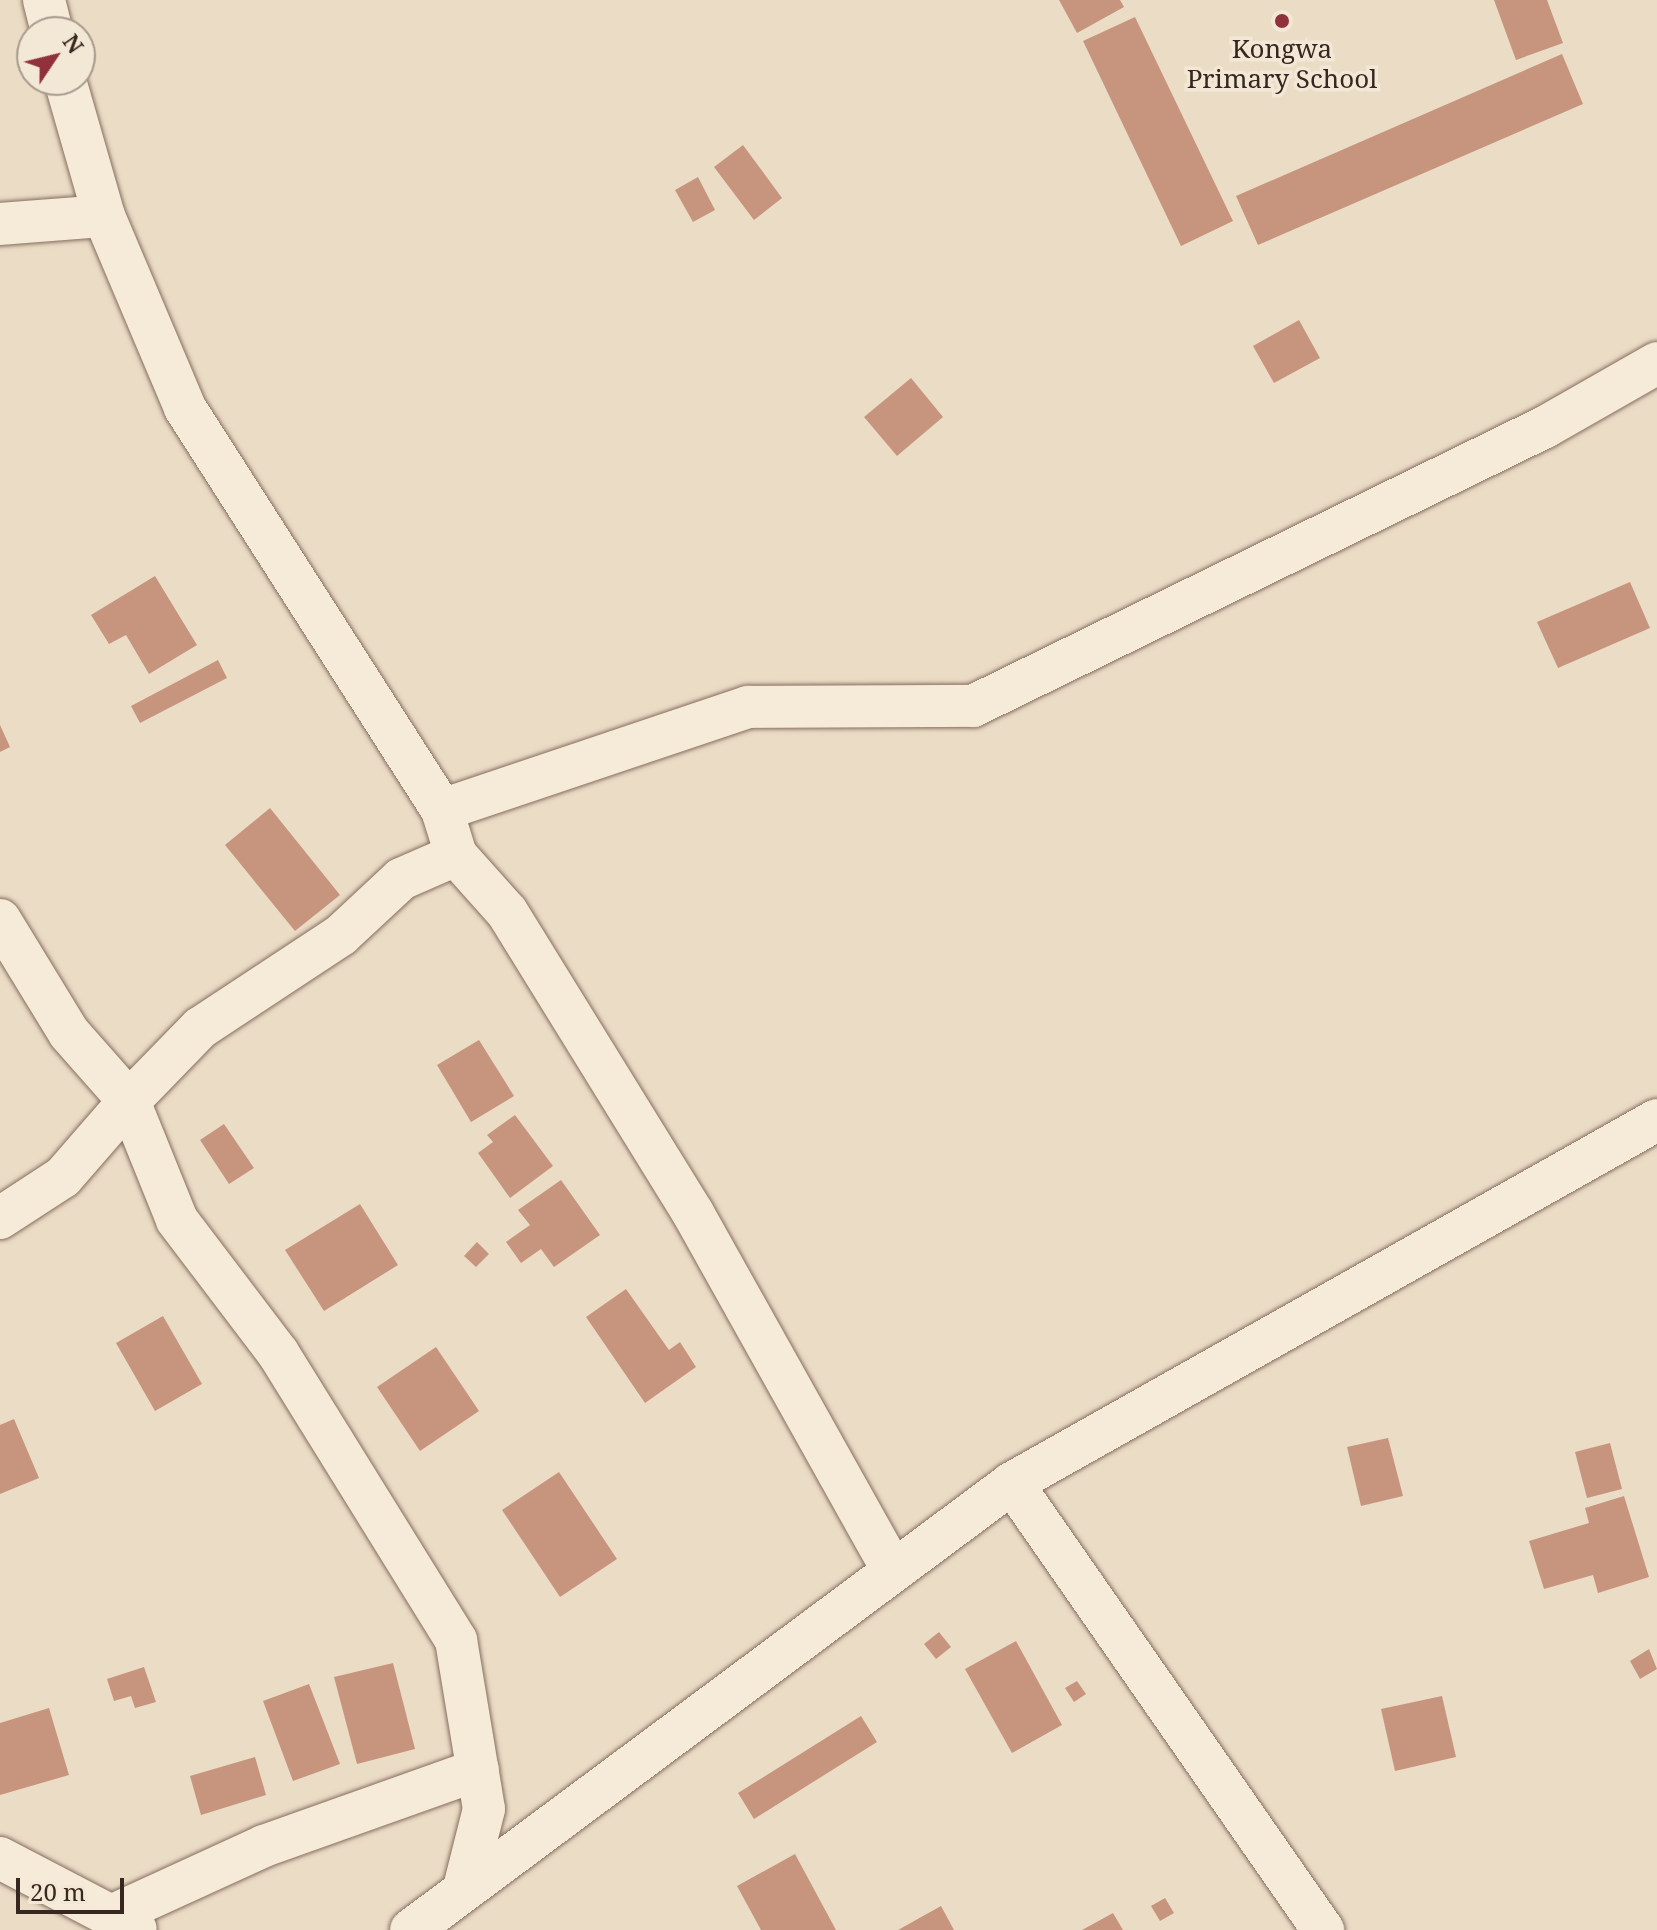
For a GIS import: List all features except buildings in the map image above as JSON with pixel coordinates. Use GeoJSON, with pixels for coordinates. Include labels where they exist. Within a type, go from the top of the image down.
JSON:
{"type":"FeatureCollection","features":[{"type":"Feature","properties":{"kind":"street"},"geometry":{"type":"LineString","coordinates":[[70,96],[104,216],[185,408],[442,810],[456,855],[507,912],[693,1213],[891,1568]]}},
{"type":"Feature","properties":{"kind":"street"},"geometry":{"type":"LineString","coordinates":[[0,224],[104,216]]}},
{"type":"Feature","properties":{"kind":"street"},"geometry":{"type":"LineString","coordinates":[[442,810],[748,707],[973,706],[1545,427],[1657,363]]}},
{"type":"Feature","properties":{"kind":"street"},"geometry":{"type":"LineString","coordinates":[[0,1218],[63,1177],[129,1101],[200,1028],[341,935],[401,879],[456,855]]}},
{"type":"Feature","properties":{"kind":"street"},"geometry":{"type":"LineString","coordinates":[[0,920],[69,1033],[129,1101],[177,1220],[278,1353],[456,1640],[484,1809],[464,1888]]}},
{"type":"Feature","properties":{"kind":"street"},"geometry":{"type":"LineString","coordinates":[[411,1930],[891,1568],[1012,1483],[1657,1120]]}},
{"type":"Feature","properties":{"kind":"street"},"geometry":{"type":"LineString","coordinates":[[1012,1483],[1323,1930]]}},
{"type":"Feature","properties":{"kind":"street"},"geometry":{"type":"LineString","coordinates":[[0,1858],[124,1923],[264,1846],[478,1770]]}},
{"type":"Feature","properties":{"kind":"place","name":"Kongwa Primary School"},"geometry":{"type":"Point","coordinates":[1282,21]}}]}
